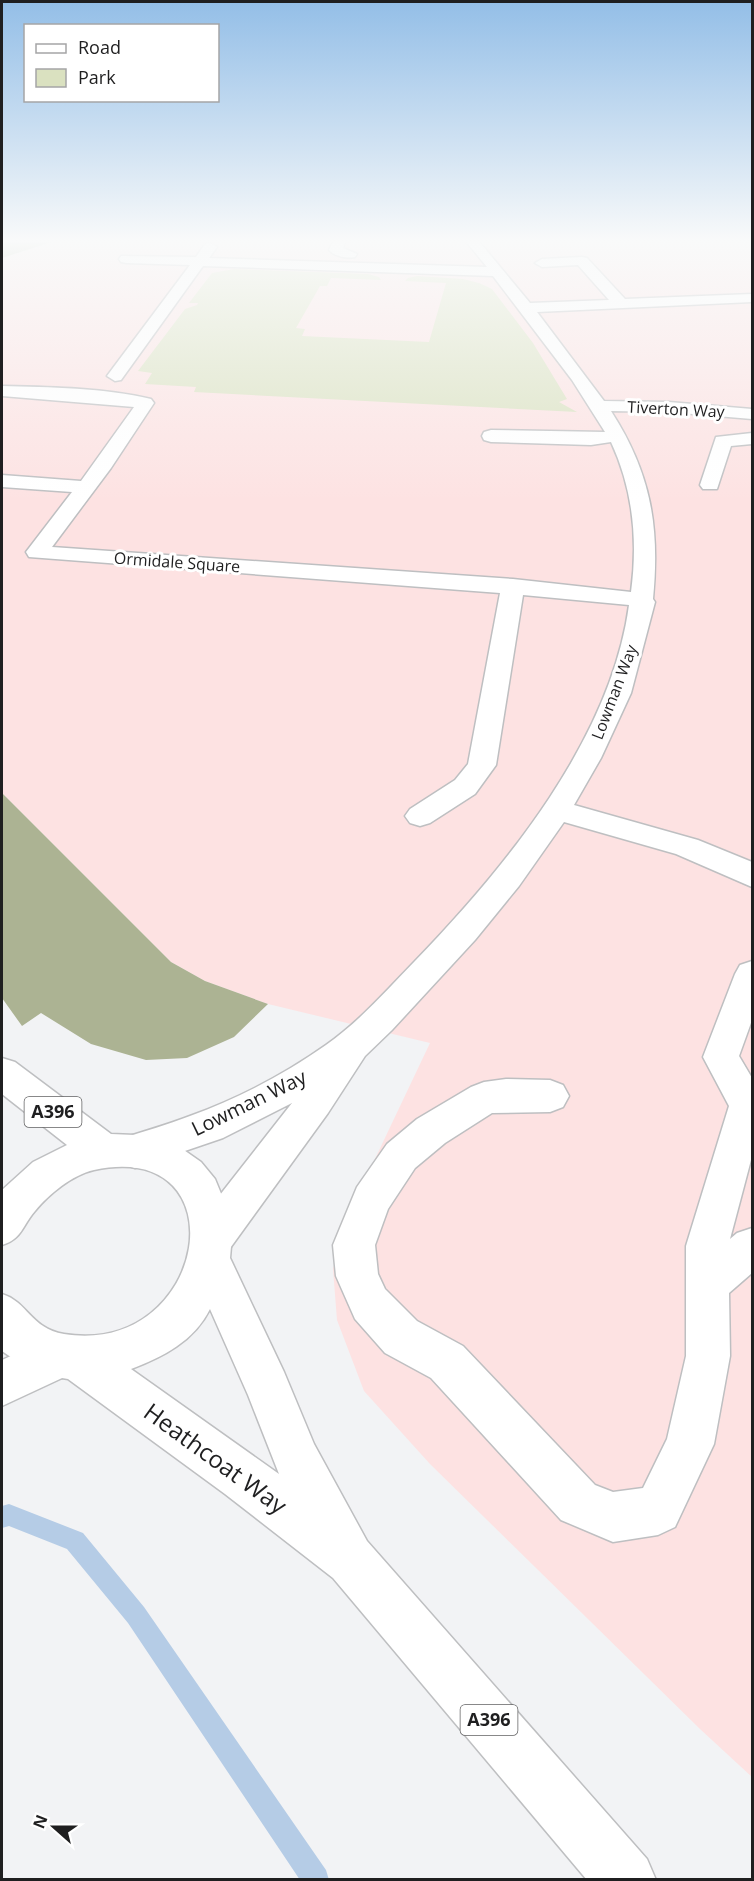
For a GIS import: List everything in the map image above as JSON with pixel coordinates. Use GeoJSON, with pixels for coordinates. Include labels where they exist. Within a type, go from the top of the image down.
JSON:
{"type":"FeatureCollection","features":[{"type":"Feature","properties":{"kind":"street"},"geometry":{"type":"LineString","coordinates":[[93,375],[124,376],[155,327]]}},
{"type":"Feature","properties":{"kind":"street","name":"Lowman Way"},"geometry":{"type":"LineString","coordinates":[[69,1358],[113,1354],[147,1341],[176,1319],[198,1291],[211,1249],[279,1147],[314,1104],[357,1042],[450,947],[506,880],[557,810],[587,759],[617,692],[633,649],[643,602],[645,554],[639,491],[617,436],[600,406],[542,327]]}},
{"type":"Feature","properties":{"kind":"street","name":"Ormidale Square"},"geometry":{"type":"LineString","coordinates":[[2,391],[112,398],[145,403],[104,464],[37,552],[513,586],[624,597],[643,602]]}},
{"type":"Feature","properties":{"kind":"street","name":"Tiverton Way"},"geometry":{"type":"LineString","coordinates":[[600,406],[669,406],[753,414]]}},
{"type":"Feature","properties":{"kind":"street"},"geometry":{"type":"LineString","coordinates":[[491,436],[560,436],[591,439],[617,436]]}},
{"type":"Feature","properties":{"kind":"street"},"geometry":{"type":"LineString","coordinates":[[710,485],[723,441],[753,439]]}},
{"type":"Feature","properties":{"kind":"street"},"geometry":{"type":"LineString","coordinates":[[2,481],[86,487]]}},
{"type":"Feature","properties":{"kind":"street"},"geometry":{"type":"LineString","coordinates":[[420,816],[465,787],[482,765],[513,586]]}},
{"type":"Feature","properties":{"kind":"street"},"geometry":{"type":"LineString","coordinates":[[557,810],[687,848],[753,876]]}},
{"type":"Feature","properties":{"kind":"street"},"geometry":{"type":"LineString","coordinates":[[550,1096],[506,1095],[484,1098],[431,1131],[401,1156],[371,1200],[354,1245],[357,1276],[370,1304],[401,1337],[447,1362],[578,1503],[613,1517],[658,1509],[690,1444],[708,1356],[707,1246],[750,1109],[721,1057],[753,974]]}},
{"type":"Feature","properties":{"kind":"street","name":"Lowman Way"},"geometry":{"type":"LineString","coordinates":[[3,1216],[23,1194],[47,1174],[75,1159],[119,1151],[209,1126],[323,1066],[357,1042]]}},
{"type":"Feature","properties":{"kind":"street","name":"A396"},"geometry":{"type":"LineString","coordinates":[[2,1073],[119,1151]]}},
{"type":"Feature","properties":{"kind":"street","name":"Heathcoat Way"},"geometry":{"type":"LineString","coordinates":[[119,1151],[166,1160],[192,1178],[208,1205],[211,1249],[297,1461],[351,1560]]}},
{"type":"Feature","properties":{"kind":"street"},"geometry":{"type":"LineString","coordinates":[[709,1282],[753,1247]]}},
{"type":"Feature","properties":{"kind":"street"},"geometry":{"type":"LineString","coordinates":[[2,1315],[5,1323],[29,1345],[69,1358]]}},
{"type":"Feature","properties":{"kind":"street"},"geometry":{"type":"LineString","coordinates":[[2,1383],[69,1358]]}},
{"type":"Feature","properties":{"kind":"street","name":"Heathcoat Way"},"geometry":{"type":"LineString","coordinates":[[69,1358],[242,1477],[351,1560],[626,1880]]}},
{"type":"Feature","properties":{"kind":"shaded area"},"geometry":{"type":"Polygon","coordinates":[[[2,327],[752,327],[752,1777],[700,1729],[430,1464],[364,1391],[337,1320],[333,1269],[346,1220],[430,1043],[268,1004],[205,981],[171,962],[2,793],[2,327]]]}},
{"type":"Feature","properties":{"kind":"green space"},"geometry":{"type":"Polygon","coordinates":[[[172,327],[297,327],[305,329],[302,336],[429,342],[433,327],[521,327],[567,399],[559,402],[577,412],[194,392],[196,387],[145,384],[152,373],[138,371],[172,327]]]}},
{"type":"Feature","properties":{"kind":"green space"},"geometry":{"type":"Polygon","coordinates":[[[2,793],[171,962],[205,981],[268,1004],[234,1037],[187,1058],[146,1060],[91,1044],[41,1013],[22,1026],[2,998],[2,793]]]}},
{"type":"Feature","properties":{"kind":"waterway"},"geometry":{"type":"LineString","coordinates":[[2,1517],[9,1515],[75,1541],[136,1615],[316,1880]]}}]}
